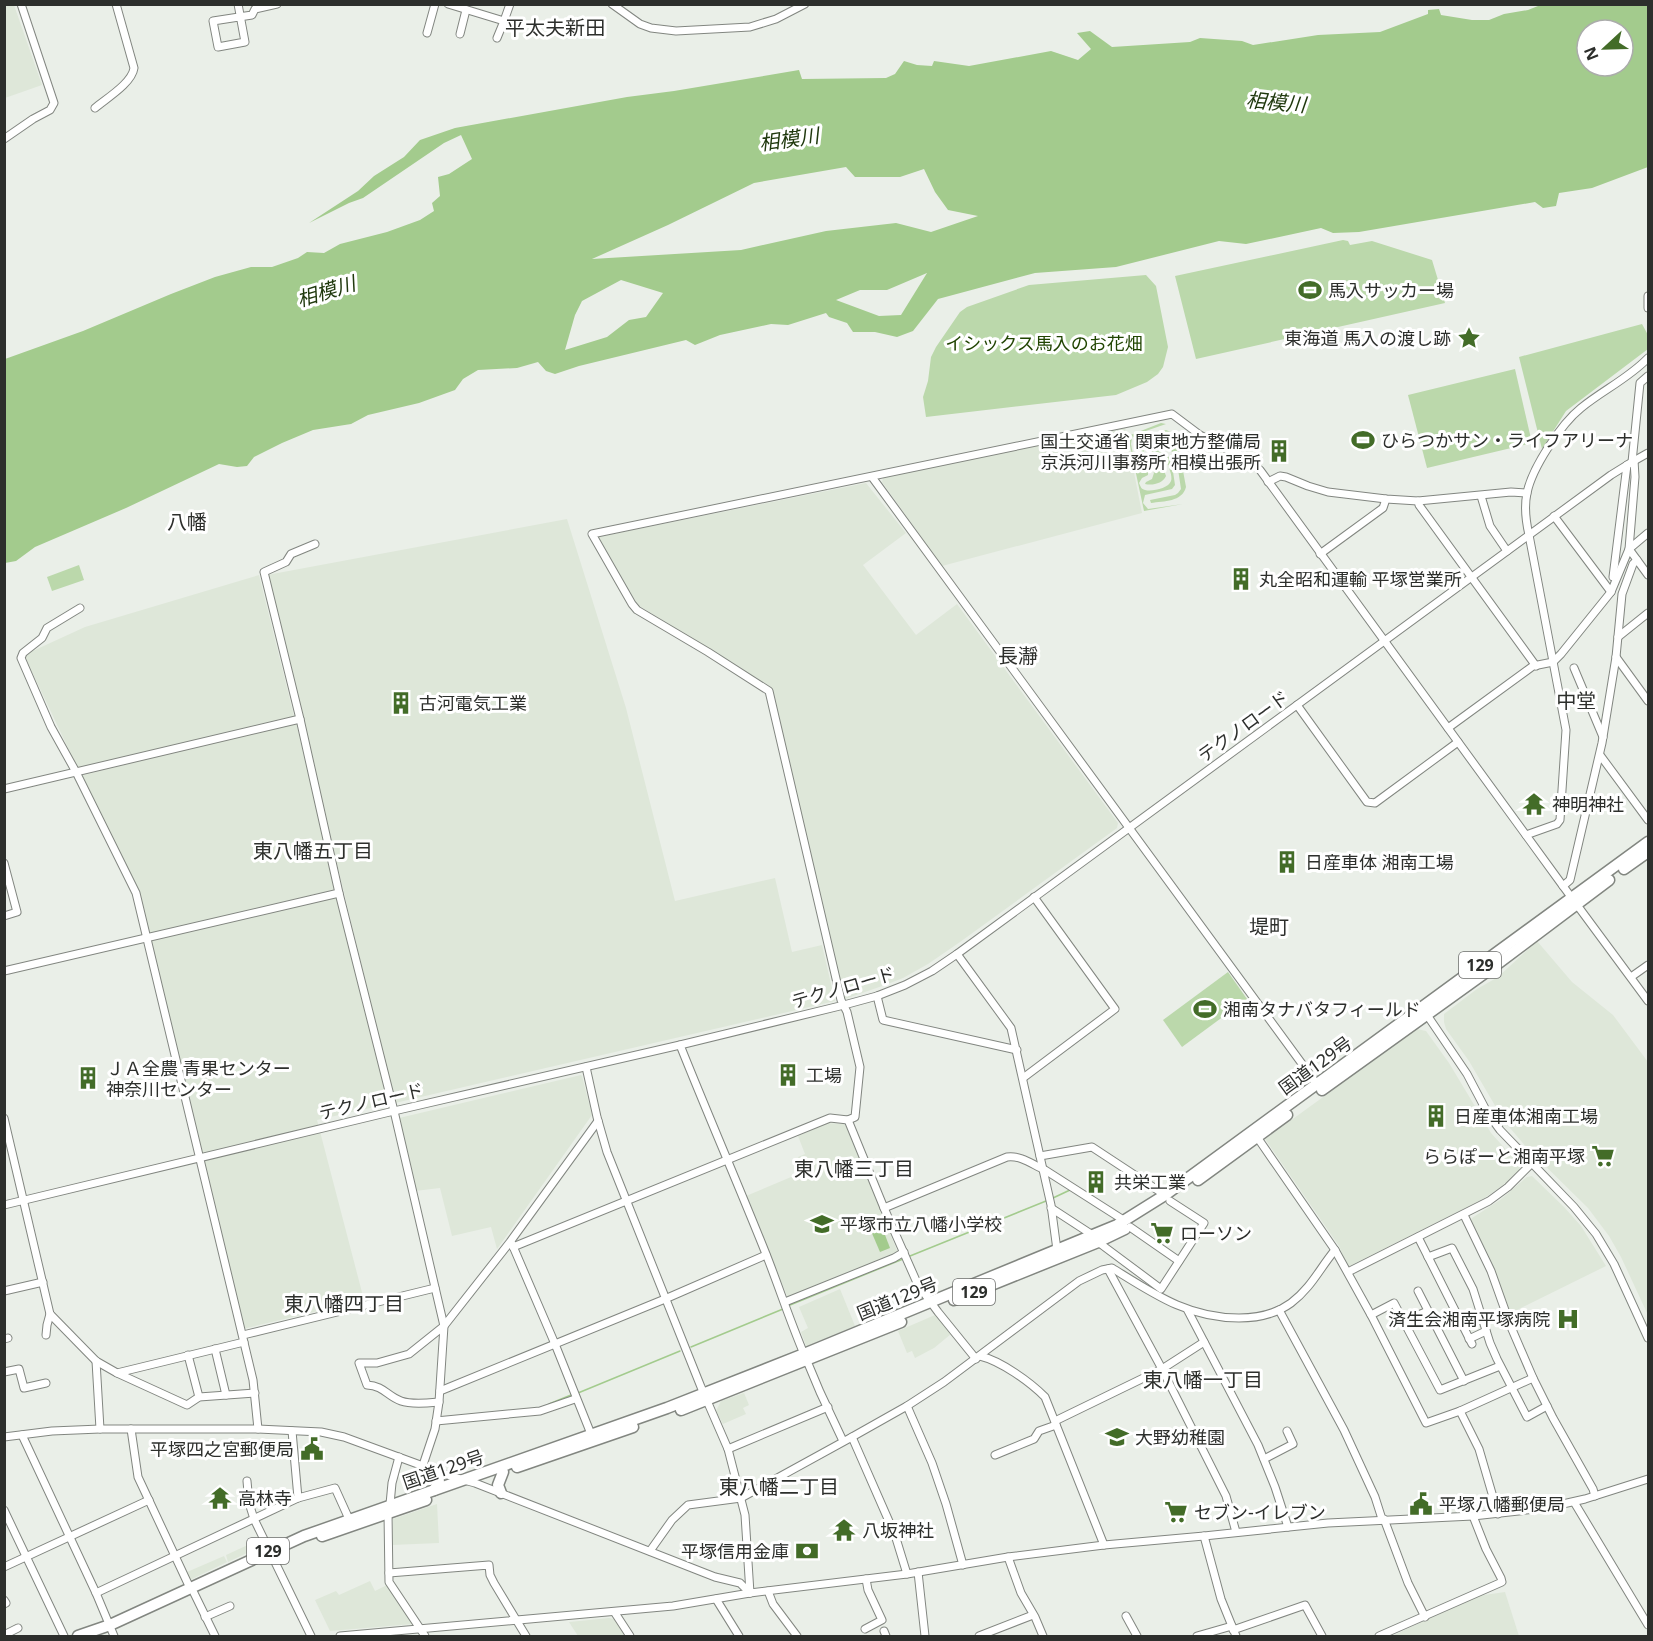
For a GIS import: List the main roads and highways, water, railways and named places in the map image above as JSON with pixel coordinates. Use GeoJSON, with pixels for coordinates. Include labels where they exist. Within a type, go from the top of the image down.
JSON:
{"type":"FeatureCollection","features":[{"type":"Feature","properties":{"kind":"highway","name":"国道129号"},"geometry":{"type":"LineString","coordinates":[[1168,1198],[1574,901],[1648,842]]}},
{"type":"Feature","properties":{"kind":"highway","name":"国道129号"},"geometry":{"type":"LineString","coordinates":[[1574,901],[1648,852]]}},
{"type":"Feature","properties":{"kind":"highway","name":"国道129号"},"geometry":{"type":"LineString","coordinates":[[271,1553],[312,1540],[434,1490],[503,1472],[706,1397],[1096,1239],[1127,1224],[1168,1198],[1257,1137],[1319,1087]]}},
{"type":"Feature","properties":{"kind":"highway","name":"国道129号"},"geometry":{"type":"LineString","coordinates":[[933,1305],[1057,1250],[1096,1239]]}},
{"type":"Feature","properties":{"kind":"highway","name":"国道129号"},"geometry":{"type":"LineString","coordinates":[[97,1636],[112,1631],[304,1536],[349,1519],[389,1509],[469,1481],[591,1434],[706,1397]]}},
{"type":"Feature","properties":{"kind":"highway"},"geometry":{"type":"LineString","coordinates":[[434,1490],[439,1483],[438,1470]]}},
{"type":"Feature","properties":{"kind":"highway"},"geometry":{"type":"LineString","coordinates":[[501,1493],[498,1485],[503,1472]]}},
{"type":"Feature","properties":{"kind":"highway","name":"国道129号"},"geometry":{"type":"LineString","coordinates":[[78,1636],[112,1631]]}},
{"type":"Feature","properties":{"kind":"water","name":"相模川"},"geometry":{"type":"Polygon","coordinates":[[[1543,4],[1648,5],[1648,167],[1592,188],[1559,193],[1556,206],[1543,208],[1535,202],[1359,232],[1333,233],[1321,228],[1246,244],[1219,241],[1116,267],[1035,273],[938,299],[913,331],[897,337],[875,332],[853,332],[847,323],[829,317],[826,313],[788,325],[771,324],[720,335],[695,345],[686,340],[555,374],[546,371],[538,362],[517,368],[478,370],[463,379],[455,390],[419,403],[368,415],[351,424],[313,430],[254,457],[247,466],[219,464],[126,508],[35,547],[16,561],[5,563],[5,359],[83,331],[215,277],[251,267],[272,267],[298,258],[307,252],[324,253],[340,244],[387,232],[420,220],[434,211],[432,203],[440,196],[438,177],[449,174],[472,159],[461,135],[444,143],[363,198],[309,223],[404,157],[420,140],[455,128],[627,97],[799,70],[802,79],[886,78],[895,74],[904,61],[917,65],[932,66],[934,61],[969,66],[1051,51],[1078,60],[1091,49],[1077,33],[1090,31],[1112,47],[1190,42],[1200,38],[1242,41],[1253,45],[1318,35],[1380,32],[1428,14],[1428,10],[1439,9],[1441,15],[1472,20],[1489,20],[1504,14],[1528,10],[1543,4]],[[846,167],[754,183],[592,259],[741,250],[826,231],[896,223],[931,232],[978,216],[948,210],[935,192],[924,169],[900,177],[855,177],[846,167]],[[927,273],[887,290],[860,290],[836,300],[879,316],[901,315],[927,273]],[[621,280],[582,301],[575,315],[565,350],[607,337],[629,320],[646,317],[663,293],[621,280]]]}},
{"type":"Feature","properties":{"kind":"water"},"geometry":{"type":"Polygon","coordinates":[[[882,1227],[890,1248],[880,1252],[871,1231],[882,1227]]]}},
{"type":"Feature","properties":{"kind":"waterway"},"geometry":{"type":"LineString","coordinates":[[1053,1198],[1070,1190]]}},
{"type":"Feature","properties":{"kind":"waterway"},"geometry":{"type":"LineString","coordinates":[[910,1256],[1046,1201]]}},
{"type":"Feature","properties":{"kind":"waterway"},"geometry":{"type":"LineString","coordinates":[[790,1305],[903,1259]]}},
{"type":"Feature","properties":{"kind":"waterway"},"geometry":{"type":"LineString","coordinates":[[691,1347],[783,1309]]}},
{"type":"Feature","properties":{"kind":"waterway"},"geometry":{"type":"LineString","coordinates":[[578,1393],[680,1351]]}},
{"type":"Feature","properties":{"kind":"waterway"},"geometry":{"type":"LineString","coordinates":[[549,1404],[571,1395]]}},
{"type":"Feature","properties":{"kind":"place","name":"馬入サッカー場"},"geometry":{"type":"Point","coordinates":[1310,290]}},
{"type":"Feature","properties":{"kind":"place","name":"東海道 馬入の渡し跡"},"geometry":{"type":"Point","coordinates":[1469,338]}},
{"type":"Feature","properties":{"kind":"place","name":"ひらつかサン・ライフアリーナ"},"geometry":{"type":"Point","coordinates":[1363,440]}},
{"type":"Feature","properties":{"kind":"place","name":"国土交通省 関東地方整備局 京浜河川事務所 相模出張所"},"geometry":{"type":"Point","coordinates":[1279,451]}},
{"type":"Feature","properties":{"kind":"place","name":"丸全昭和運輸 平塚営業所"},"geometry":{"type":"Point","coordinates":[1241,579]}},
{"type":"Feature","properties":{"kind":"place","name":"古河電気工業"},"geometry":{"type":"Point","coordinates":[401,703]}},
{"type":"Feature","properties":{"kind":"place","name":"神明神社"},"geometry":{"type":"Point","coordinates":[1534,804]}},
{"type":"Feature","properties":{"kind":"place","name":"日産車体 湘南工場"},"geometry":{"type":"Point","coordinates":[1287,862]}},
{"type":"Feature","properties":{"kind":"place","name":"湘南タナバタフィールド"},"geometry":{"type":"Point","coordinates":[1205,1009]}},
{"type":"Feature","properties":{"kind":"place","name":"工場"},"geometry":{"type":"Point","coordinates":[788,1075]}},
{"type":"Feature","properties":{"kind":"place","name":"ＪＡ全農 青果センター 神奈川センター"},"geometry":{"type":"Point","coordinates":[88,1078]}},
{"type":"Feature","properties":{"kind":"place","name":"日産車体湘南工場"},"geometry":{"type":"Point","coordinates":[1436,1116]}},
{"type":"Feature","properties":{"kind":"place","name":"ららぽーと湘南平塚"},"geometry":{"type":"Point","coordinates":[1603,1156]}},
{"type":"Feature","properties":{"kind":"place","name":"共栄工業"},"geometry":{"type":"Point","coordinates":[1096,1182]}},
{"type":"Feature","properties":{"kind":"place","name":"平塚市立八幡小学校"},"geometry":{"type":"Point","coordinates":[822,1224]}},
{"type":"Feature","properties":{"kind":"place","name":"ローソン"},"geometry":{"type":"Point","coordinates":[1162,1233]}},
{"type":"Feature","properties":{"kind":"place","name":"済生会湘南平塚病院"},"geometry":{"type":"Point","coordinates":[1568,1319]}},
{"type":"Feature","properties":{"kind":"place","name":"大野幼稚園"},"geometry":{"type":"Point","coordinates":[1117,1437]}},
{"type":"Feature","properties":{"kind":"place","name":"平塚四之宮郵便局"},"geometry":{"type":"Point","coordinates":[312,1449]}},
{"type":"Feature","properties":{"kind":"place","name":"高林寺"},"geometry":{"type":"Point","coordinates":[220,1498]}},
{"type":"Feature","properties":{"kind":"place","name":"平塚八幡郵便局"},"geometry":{"type":"Point","coordinates":[1421,1504]}},
{"type":"Feature","properties":{"kind":"place","name":"セブン-イレブン"},"geometry":{"type":"Point","coordinates":[1176,1512]}},
{"type":"Feature","properties":{"kind":"place","name":"八坂神社"},"geometry":{"type":"Point","coordinates":[844,1530]}},
{"type":"Feature","properties":{"kind":"place","name":"平塚信用金庫"},"geometry":{"type":"Point","coordinates":[807,1551]}},
{"type":"Feature","properties":{"kind":"district","name":"平太夫新田"},"geometry":{"type":"Point","coordinates":[555,27]}},
{"type":"Feature","properties":{"kind":"district","name":"八幡"},"geometry":{"type":"Point","coordinates":[187,521]}},
{"type":"Feature","properties":{"kind":"district","name":"長瀞"},"geometry":{"type":"Point","coordinates":[1018,655]}},
{"type":"Feature","properties":{"kind":"district","name":"中堂"},"geometry":{"type":"Point","coordinates":[1576,700]}},
{"type":"Feature","properties":{"kind":"district","name":"東八幡五丁目"},"geometry":{"type":"Point","coordinates":[313,850]}},
{"type":"Feature","properties":{"kind":"district","name":"堤町"},"geometry":{"type":"Point","coordinates":[1269,926]}},
{"type":"Feature","properties":{"kind":"district","name":"東八幡三丁目"},"geometry":{"type":"Point","coordinates":[854,1168]}},
{"type":"Feature","properties":{"kind":"district","name":"東八幡四丁目"},"geometry":{"type":"Point","coordinates":[344,1303]}},
{"type":"Feature","properties":{"kind":"district","name":"東八幡一丁目"},"geometry":{"type":"Point","coordinates":[1203,1379]}},
{"type":"Feature","properties":{"kind":"district","name":"東八幡二丁目"},"geometry":{"type":"Point","coordinates":[779,1486]}},
{"type":"Feature","properties":{"kind":"park label","name":"イシックス馬入のお花畑"},"geometry":{"type":"Point","coordinates":[1044,343]}}]}
